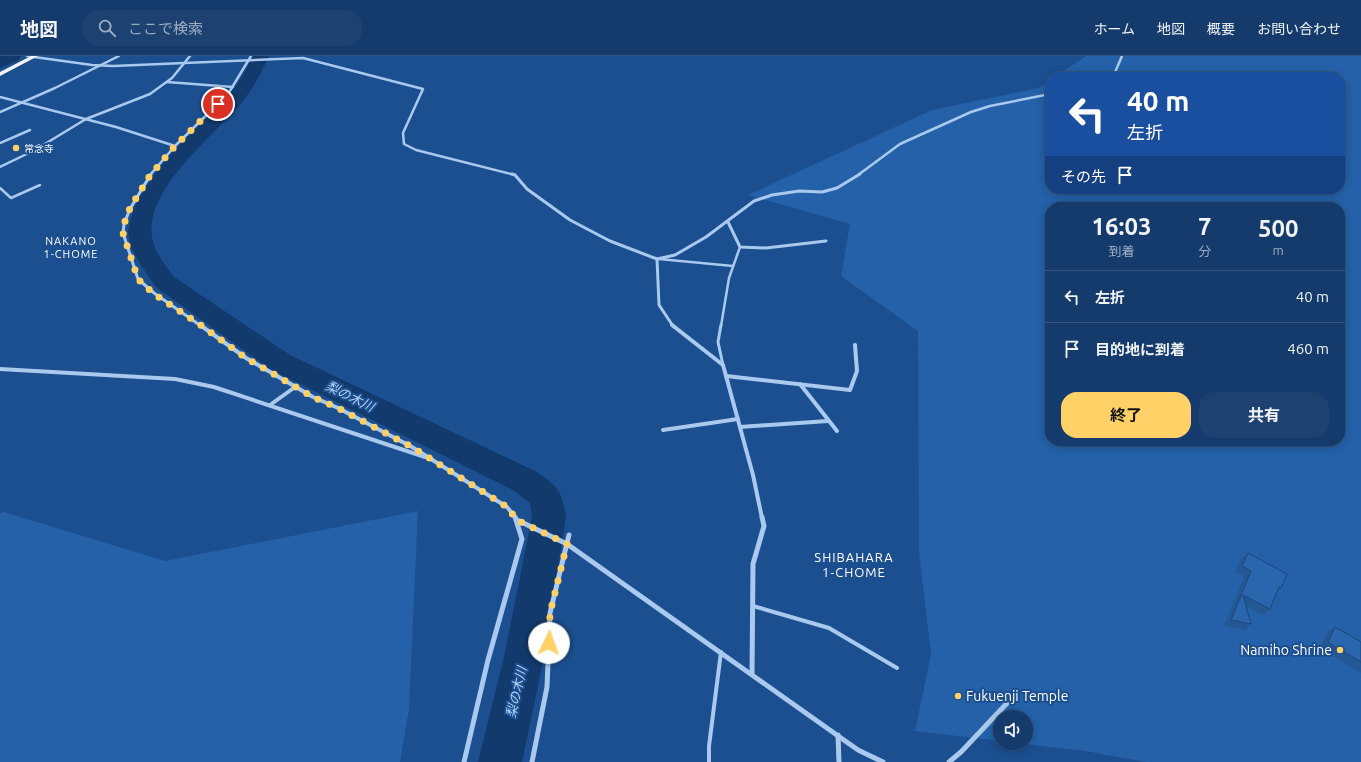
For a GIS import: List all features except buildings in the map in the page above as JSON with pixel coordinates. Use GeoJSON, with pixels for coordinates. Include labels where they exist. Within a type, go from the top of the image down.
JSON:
{"type":"FeatureCollection","features":[{"type":"Feature","properties":{"kind":"main road"},"geometry":{"type":"LineString","coordinates":[[0,74],[34,56]]}},
{"type":"Feature","properties":{"kind":"street"},"geometry":{"type":"LineString","coordinates":[[27,56],[102,66],[186,62],[248,62],[303,58],[423,89],[403,133],[404,144],[416,150],[515,176],[527,189],[570,220],[615,243],[657,259],[676,255],[728,222],[744,207],[760,199],[772,195],[799,191],[822,192],[837,188],[852,180],[900,144],[971,112],[990,106],[1045,95]]}},
{"type":"Feature","properties":{"kind":"street"},"geometry":{"type":"LineString","coordinates":[[0,112],[102,66],[119,56]]}},
{"type":"Feature","properties":{"kind":"street"},"geometry":{"type":"LineString","coordinates":[[0,167],[35,150],[86,119],[150,94],[166,82],[190,56]]}},
{"type":"Feature","properties":{"kind":"street"},"geometry":{"type":"LineString","coordinates":[[251,56],[228,94],[175,148],[140,191],[124,224],[123,233],[138,279],[154,294],[246,358],[295,387],[433,459],[507,507],[517,520],[522,538],[488,660],[464,762]]}},
{"type":"Feature","properties":{"kind":"street"},"geometry":{"type":"LineString","coordinates":[[1116,72],[1122,56]]}},
{"type":"Feature","properties":{"kind":"street"},"geometry":{"type":"LineString","coordinates":[[166,82],[233,87]]}},
{"type":"Feature","properties":{"kind":"street"},"geometry":{"type":"LineString","coordinates":[[0,97],[20,104],[86,119],[175,148]]}},
{"type":"Feature","properties":{"kind":"street"},"geometry":{"type":"LineString","coordinates":[[0,143],[30,130]]}},
{"type":"Feature","properties":{"kind":"street"},"geometry":{"type":"LineString","coordinates":[[728,222],[740,247],[766,248],[826,240]]}},
{"type":"Feature","properties":{"kind":"street"},"geometry":{"type":"LineString","coordinates":[[657,259],[660,305],[670,324],[723,365],[738,419],[764,526],[753,564],[752,674]]}},
{"type":"Feature","properties":{"kind":"street"},"geometry":{"type":"LineString","coordinates":[[726,376],[850,390],[856,371],[855,346]]}},
{"type":"Feature","properties":{"kind":"street"},"geometry":{"type":"LineString","coordinates":[[0,369],[175,379],[214,387],[433,459]]}},
{"type":"Feature","properties":{"kind":"street"},"geometry":{"type":"LineString","coordinates":[[800,384],[828,422],[837,431]]}},
{"type":"Feature","properties":{"kind":"street"},"geometry":{"type":"LineString","coordinates":[[270,405],[295,387]]}},
{"type":"Feature","properties":{"kind":"street"},"geometry":{"type":"LineString","coordinates":[[663,430],[738,419]]}},
{"type":"Feature","properties":{"kind":"street"},"geometry":{"type":"LineString","coordinates":[[740,427],[828,422]]}},
{"type":"Feature","properties":{"kind":"street"},"geometry":{"type":"LineString","coordinates":[[517,520],[567,544],[858,750],[883,762]]}},
{"type":"Feature","properties":{"kind":"street"},"geometry":{"type":"LineString","coordinates":[[532,762],[547,687],[550,613],[569,535]]}},
{"type":"Feature","properties":{"kind":"street"},"geometry":{"type":"LineString","coordinates":[[949,762],[961,752],[1010,700]]}},
{"type":"Feature","properties":{"kind":"street"},"geometry":{"type":"LineString","coordinates":[[838,735],[839,762]]}},
{"type":"Feature","properties":{"kind":"lane"},"geometry":{"type":"LineString","coordinates":[[0,188],[11,198],[40,185]]}},
{"type":"Feature","properties":{"kind":"lane"},"geometry":{"type":"LineString","coordinates":[[723,365],[718,342],[729,278],[740,247]]}},
{"type":"Feature","properties":{"kind":"lane"},"geometry":{"type":"LineString","coordinates":[[657,259],[733,266]]}},
{"type":"Feature","properties":{"kind":"lane"},"geometry":{"type":"LineString","coordinates":[[753,606],[829,628],[897,668]]}},
{"type":"Feature","properties":{"kind":"lane"},"geometry":{"type":"LineString","coordinates":[[709,762],[709,746],[721,652]]}},
{"type":"Feature","properties":{"kind":"shaded area"},"geometry":{"type":"Polygon","coordinates":[[[1086,56],[1361,56],[1361,762],[1146,762],[1085,751],[1033,745],[1033,710],[993,710],[993,740],[915,731],[931,654],[919,552],[918,331],[841,276],[850,224],[748,195],[932,110],[1039,88],[1045,84],[1045,194],[1345,194],[1345,72],[1062,72],[1086,56]]]}},
{"type":"Feature","properties":{"kind":"shaded area"},"geometry":{"type":"Polygon","coordinates":[[[418,511],[409,709],[400,762],[0,762],[0,513],[4,512],[165,561],[418,511]]]}},
{"type":"Feature","properties":{"kind":"waterway"},"geometry":{"type":"LineString","coordinates":[[0,63],[13,56]]}},
{"type":"Feature","properties":{"kind":"waterway","name":"梨の木川"},"geometry":{"type":"LineString","coordinates":[[261,56],[250,78],[236,98],[178,158],[152,193],[144,211],[140,231],[142,245],[156,271],[165,282],[280,362],[312,379],[525,481],[546,497],[549,517],[524,657],[500,762]]}},
{"type":"Feature","properties":{"kind":"place","name":"常念寺"},"geometry":{"type":"Point","coordinates":[16,148]}},
{"type":"Feature","properties":{"kind":"place","name":"Namiho Shrine"},"geometry":{"type":"Point","coordinates":[1340,650]}},
{"type":"Feature","properties":{"kind":"place","name":"Fukuenji Temple"},"geometry":{"type":"Point","coordinates":[958,696]}},
{"type":"Feature","properties":{"kind":"district","name":"NAKANO 1-CHOME"},"geometry":{"type":"Point","coordinates":[71,247]}},
{"type":"Feature","properties":{"kind":"district","name":"SHIBAHARA 1-CHOME"},"geometry":{"type":"Point","coordinates":[854,564]}},
{"type":"Feature","properties":{"kind":"route"},"geometry":{"type":"LineString","coordinates":[[218,104],[175,146],[149,177],[130,208],[124,224],[123,233],[138,279],[154,294],[246,358],[313,397],[338,408],[412,447],[455,472],[507,507],[517,520],[567,544],[550,613],[549,643]]}}]}
